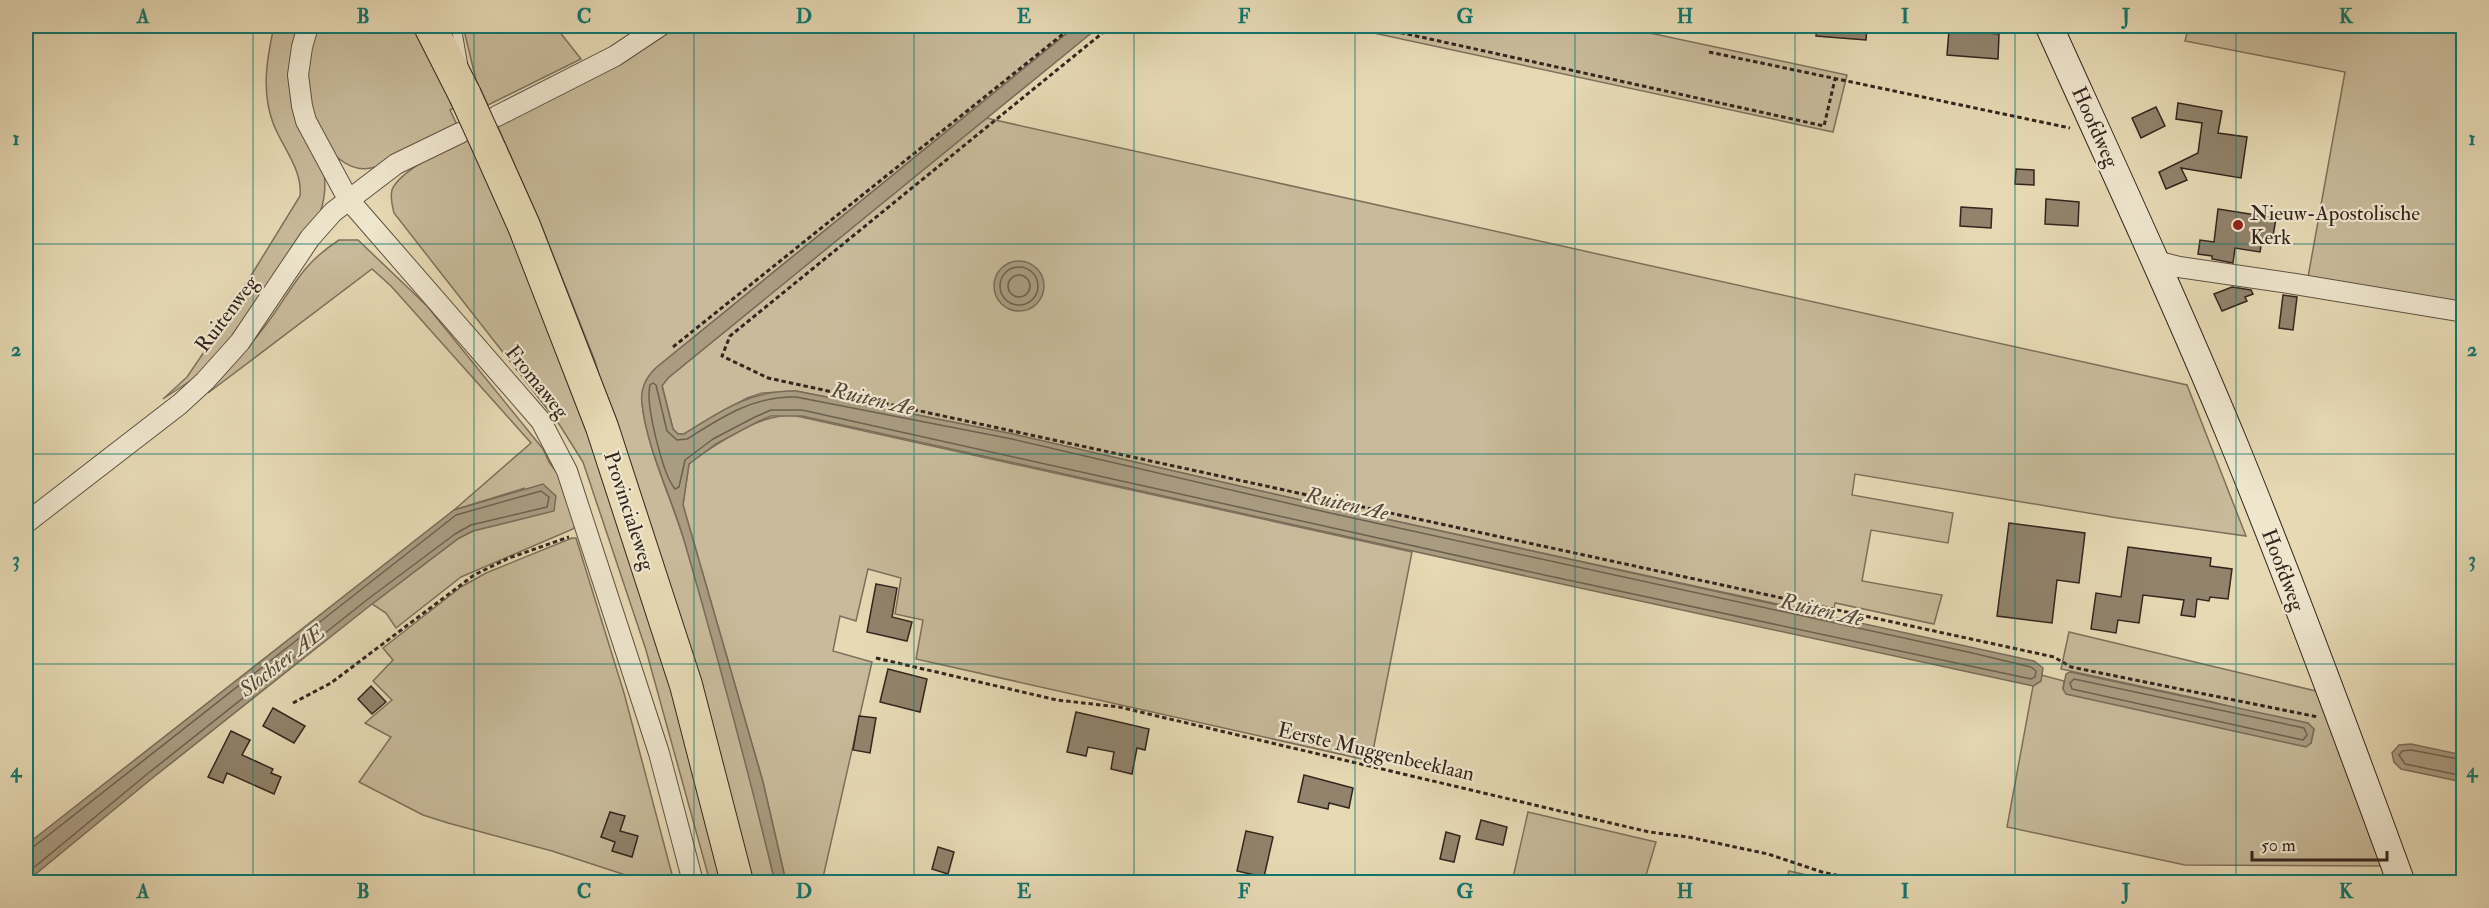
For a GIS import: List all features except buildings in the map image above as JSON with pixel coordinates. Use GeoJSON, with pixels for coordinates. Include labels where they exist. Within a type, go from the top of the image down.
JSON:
{"type":"FeatureCollection","features":[{"type":"Feature","properties":{"kind":"highway"},"geometry":{"type":"LineString","coordinates":[[430,26],[465,95]]}},
{"type":"Feature","properties":{"kind":"highway","name":"Provincialeweg"},"geometry":{"type":"LineString","coordinates":[[465,95],[524,226],[602,427],[686,685],[737,882]]}},
{"type":"Feature","properties":{"kind":"main road","name":"Hoofdweg"},"geometry":{"type":"LineString","coordinates":[[2049,26],[2156,261],[2232,439],[2343,723],[2401,882]]}},
{"type":"Feature","properties":{"kind":"street","name":"Fromaweg"},"geometry":{"type":"LineString","coordinates":[[308,26],[300,53],[298,75],[302,106],[312,133],[348,199],[541,421],[567,471],[659,753],[693,882]]}},
{"type":"Feature","properties":{"kind":"street"},"geometry":{"type":"LineString","coordinates":[[497,116],[615,56],[660,26]]}},
{"type":"Feature","properties":{"kind":"street","name":"Ruitenweg"},"geometry":{"type":"LineString","coordinates":[[26,523],[180,404],[205,381],[240,342],[310,238],[333,212],[396,164],[460,133]]}},
{"type":"Feature","properties":{"kind":"street"},"geometry":{"type":"LineString","coordinates":[[2156,261],[2179,267],[2463,312]]}},
{"type":"Feature","properties":{"kind":"lane"},"geometry":{"type":"LineString","coordinates":[[456,26],[462,49],[465,95]]}},
{"type":"Feature","properties":{"kind":"path"},"geometry":{"type":"LineString","coordinates":[[673,347],[1073,26]]}},
{"type":"Feature","properties":{"kind":"path"},"geometry":{"type":"LineString","coordinates":[[1111,26],[730,336],[722,356],[768,378],[2054,657],[2071,667],[2343,723]]}},
{"type":"Feature","properties":{"kind":"path"},"geometry":{"type":"LineString","coordinates":[[1371,26],[1824,126],[1835,79]]}},
{"type":"Feature","properties":{"kind":"path"},"geometry":{"type":"LineString","coordinates":[[1709,52],[2098,134]]}},
{"type":"Feature","properties":{"kind":"path"},"geometry":{"type":"LineString","coordinates":[[293,703],[331,683],[474,575],[509,558],[588,530]]}},
{"type":"Feature","properties":{"kind":"path","name":"Eerste Muggenbeeklaan"},"geometry":{"type":"LineString","coordinates":[[876,658],[1057,700],[1119,707],[1649,832],[1688,837],[1768,854],[1822,872],[1867,882]]}},
{"type":"Feature","properties":{"kind":"shaded area"},"geometry":{"type":"Polygon","coordinates":[[[274,26],[301,26],[295,46],[324,172],[325,193],[322,208],[242,327],[196,377],[163,399],[187,377],[204,352],[300,196],[295,168],[273,123],[267,98],[267,62],[274,26]]]}},
{"type":"Feature","properties":{"kind":"shaded area"},"geometry":{"type":"Polygon","coordinates":[[[315,26],[421,26],[458,105],[450,110],[457,125],[402,156],[380,165],[358,168],[346,163],[325,143],[317,130],[307,102],[307,74],[315,26]]]}},
{"type":"Feature","properties":{"kind":"shaded area"},"geometry":{"type":"Polygon","coordinates":[[[463,26],[555,26],[581,59],[488,105],[476,80],[463,26]]]}},
{"type":"Feature","properties":{"kind":"shaded area"},"geometry":{"type":"Polygon","coordinates":[[[680,26],[1076,26],[657,367],[650,374],[643,388],[644,420],[660,473],[680,526],[710,627],[775,882],[746,882],[595,361],[540,222],[497,125],[612,66],[680,26]]]}},
{"type":"Feature","properties":{"kind":"shaded area"},"geometry":{"type":"Polygon","coordinates":[[[1341,26],[1617,26],[1847,75],[1833,132],[1341,26]]]}},
{"type":"Feature","properties":{"kind":"shaded area"},"geometry":{"type":"Polygon","coordinates":[[[2189,26],[2463,26],[2464,292],[2461,304],[2308,277],[2345,72],[2185,41],[2189,26]]]}},
{"type":"Feature","properties":{"kind":"shaded area"},"geometry":{"type":"Polygon","coordinates":[[[986,118],[2187,385],[2246,536],[2118,518],[1855,474],[1852,495],[1953,513],[1948,543],[1871,530],[1862,581],[1942,595],[1934,624],[1835,603],[1833,616],[1331,507],[1013,434],[796,391],[762,393],[747,398],[684,434],[678,434],[673,429],[662,385],[668,378],[986,118]]]}},
{"type":"Feature","properties":{"kind":"shaded area"},"geometry":{"type":"Polygon","coordinates":[[[471,136],[523,247],[609,480],[729,882],[710,882],[646,650],[583,462],[559,424],[394,213],[391,193],[405,175],[427,159],[471,136]]]}},
{"type":"Feature","properties":{"kind":"shaded area"},"geometry":{"type":"Polygon","coordinates":[[[339,240],[358,240],[427,306],[543,449],[558,474],[578,523],[573,529],[461,577],[396,628],[386,613],[372,604],[459,538],[473,531],[525,488],[454,510],[531,443],[391,286],[372,269],[208,393],[262,330],[313,260],[339,240]]]}},
{"type":"Feature","properties":{"kind":"shaded area"},"geometry":{"type":"Polygon","coordinates":[[[792,415],[1412,552],[1371,761],[916,659],[923,620],[895,614],[901,578],[868,569],[856,621],[840,616],[833,651],[872,662],[822,882],[786,882],[763,782],[683,505],[689,464],[696,458],[753,424],[779,416],[792,415]]]}},
{"type":"Feature","properties":{"kind":"shaded area"},"geometry":{"type":"Polygon","coordinates":[[[576,538],[624,693],[674,882],[647,882],[552,851],[448,823],[423,815],[359,782],[391,737],[365,723],[392,700],[373,681],[393,660],[383,648],[461,587],[486,573],[576,538]]]}},
{"type":"Feature","properties":{"kind":"shaded area"},"geometry":{"type":"Polygon","coordinates":[[[2069,632],[2320,692],[2388,866],[2185,865],[2007,827],[2033,686],[2041,681],[2041,675],[2064,681],[2063,689],[2067,694],[2311,743],[2314,729],[2209,701],[2061,669],[2069,632]]]}},
{"type":"Feature","properties":{"kind":"shaded area"},"geometry":{"type":"Polygon","coordinates":[[[1528,812],[1656,842],[1644,882],[1512,882],[1528,812]]]}},
{"type":"Feature","properties":{"kind":"shaded area"},"geometry":{"type":"Polygon","coordinates":[[[1789,871],[1834,881],[1838,882],[1786,882],[1789,871]]]}},
{"type":"Feature","properties":{"kind":"water"},"geometry":{"type":"Polygon","coordinates":[[[1076,26],[1100,26],[668,378],[662,386],[673,429],[678,434],[684,434],[724,410],[750,398],[764,394],[796,391],[1013,434],[1331,507],[2034,661],[2043,668],[2041,681],[2033,686],[802,416],[771,416],[716,444],[689,464],[683,505],[763,782],[786,882],[775,882],[698,589],[681,530],[649,438],[642,403],[643,388],[657,367],[1076,26]]]}},
{"type":"Feature","properties":{"kind":"water"},"geometry":{"type":"Polygon","coordinates":[[[1019,261],[1037,268],[1044,286],[1037,304],[1019,311],[1001,304],[994,286],[1001,268],[1019,261]]]}},
{"type":"Feature","properties":{"kind":"water","name":"Slochter AE"},"geometry":{"type":"Polygon","coordinates":[[[543,484],[556,496],[554,511],[473,531],[459,538],[150,780],[26,882],[26,845],[454,510],[543,484]]]}},
{"type":"Feature","properties":{"kind":"water"},"geometry":{"type":"Polygon","coordinates":[[[2070,672],[2308,723],[2314,729],[2311,743],[2306,747],[2066,694],[2063,689],[2066,674],[2070,672]]]}},
{"type":"Feature","properties":{"kind":"water"},"geometry":{"type":"Polygon","coordinates":[[[2411,744],[2463,755],[2463,782],[2401,769],[2394,762],[2392,753],[2399,745],[2411,744]]]}},
{"type":"Feature","properties":{"kind":"place","name":"Nieuw-Apostolische Kerk"},"geometry":{"type":"Point","coordinates":[2238,225]}},
{"type":"Feature","properties":{"kind":"water label","name":"Ruiten Ae"},"geometry":{"type":"Point","coordinates":[873,399]}},
{"type":"Feature","properties":{"kind":"water label","name":"Ruiten Ae"},"geometry":{"type":"Point","coordinates":[1347,504]}},
{"type":"Feature","properties":{"kind":"water label","name":"Ruiten Ae"},"geometry":{"type":"Point","coordinates":[1822,610]}}]}
